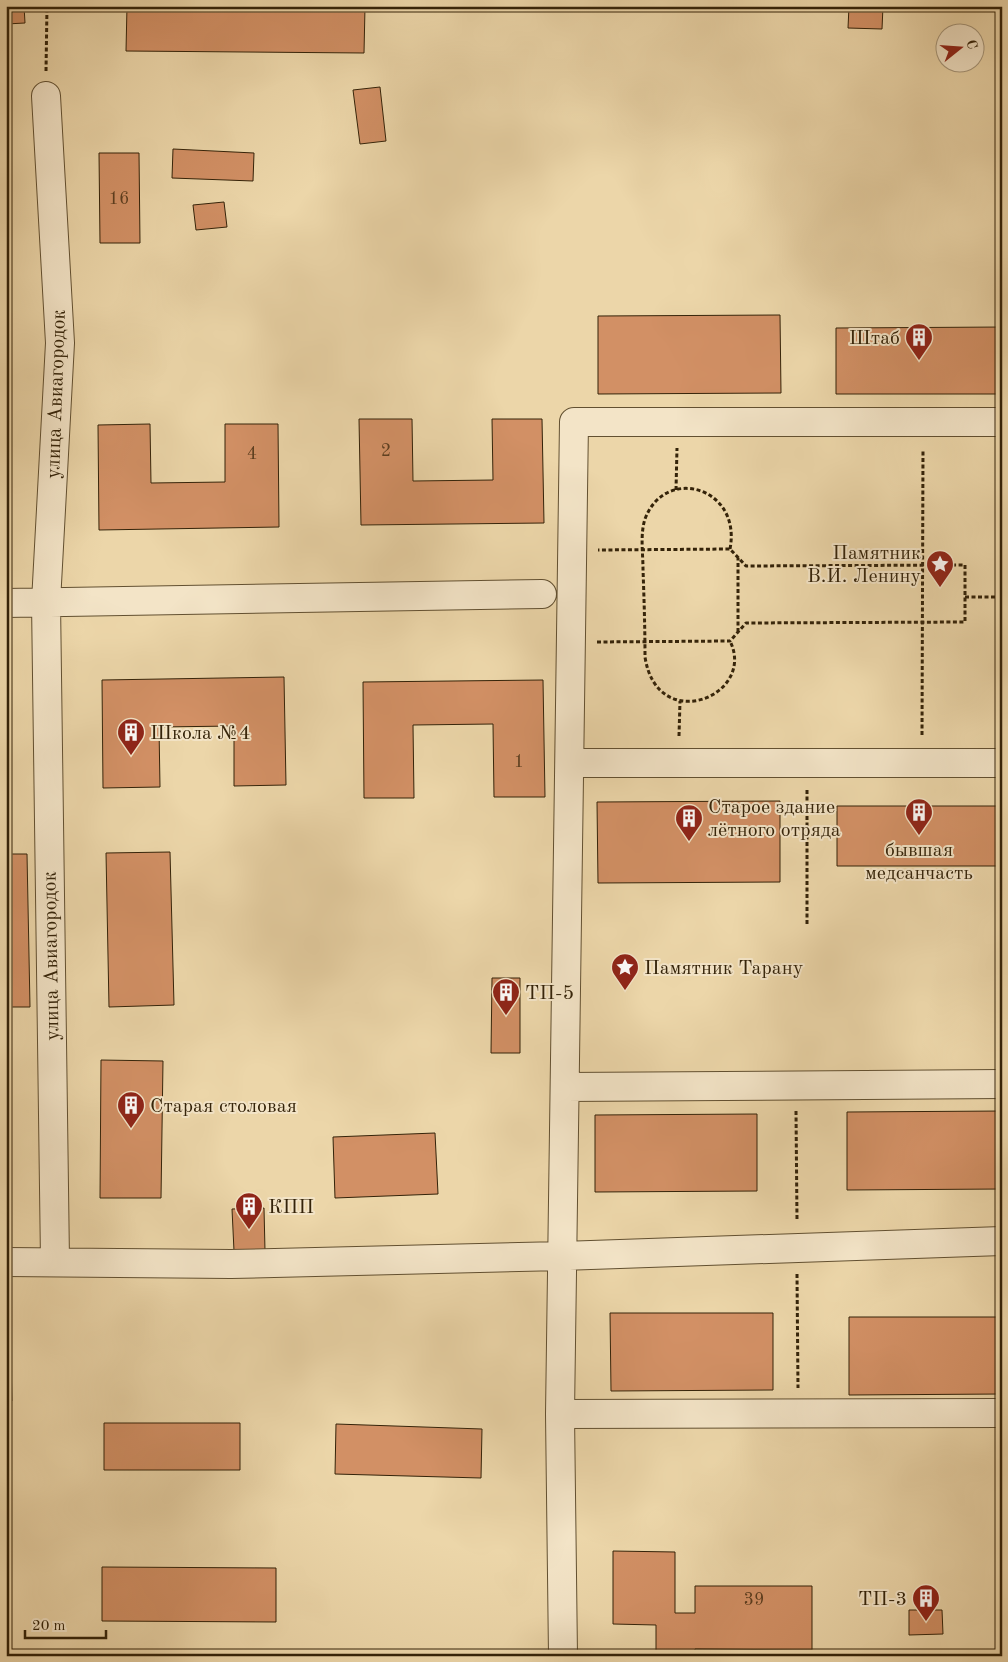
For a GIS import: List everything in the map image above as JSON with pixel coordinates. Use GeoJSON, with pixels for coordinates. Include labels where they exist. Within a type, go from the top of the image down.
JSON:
{"type":"FeatureCollection","features":[{"type":"Feature","properties":{"kind":"street","name":"улица Авиагородок"},"geometry":{"type":"LineString","coordinates":[[46,96],[60,343],[46,602],[55,1261]]}},
{"type":"Feature","properties":{"kind":"street"},"geometry":{"type":"LineString","coordinates":[[563,1656],[560,1414],[574,422],[1002,422]]}},
{"type":"Feature","properties":{"kind":"street"},"geometry":{"type":"LineString","coordinates":[[6,603],[542,594]]}},
{"type":"Feature","properties":{"kind":"street"},"geometry":{"type":"LineString","coordinates":[[570,764],[679,762],[1002,763]]}},
{"type":"Feature","properties":{"kind":"street"},"geometry":{"type":"LineString","coordinates":[[565,1087],[1002,1084]]}},
{"type":"Feature","properties":{"kind":"street"},"geometry":{"type":"LineString","coordinates":[[6,1262],[231,1264],[562,1256],[1002,1241]]}},
{"type":"Feature","properties":{"kind":"street"},"geometry":{"type":"LineString","coordinates":[[560,1414],[1002,1413]]}},
{"type":"Feature","properties":{"kind":"path"},"geometry":{"type":"LineString","coordinates":[[46,96],[47,6]]}},
{"type":"Feature","properties":{"kind":"path"},"geometry":{"type":"LineString","coordinates":[[676,490],[677,422]]}},
{"type":"Feature","properties":{"kind":"path"},"geometry":{"type":"LineString","coordinates":[[922,763],[923,422]]}},
{"type":"Feature","properties":{"kind":"path"},"geometry":{"type":"LineString","coordinates":[[572,643],[645,642],[730,641],[746,623],[965,622],[965,565],[746,566],[730,549],[732,528],[728,513],[719,501],[706,493],[692,489],[676,490],[662,496],[651,507],[645,521],[643,549],[645,642],[648,672],[654,685],[666,696],[680,701],[695,702],[710,698],[722,688],[730,676],[734,662],[730,641]]}},
{"type":"Feature","properties":{"kind":"path"},"geometry":{"type":"LineString","coordinates":[[573,550],[730,549]]}},
{"type":"Feature","properties":{"kind":"path"},"geometry":{"type":"LineString","coordinates":[[738,558],[738,633]]}},
{"type":"Feature","properties":{"kind":"path"},"geometry":{"type":"LineString","coordinates":[[965,597],[1002,597]]}},
{"type":"Feature","properties":{"kind":"path"},"geometry":{"type":"LineString","coordinates":[[679,762],[680,701]]}},
{"type":"Feature","properties":{"kind":"path"},"geometry":{"type":"LineString","coordinates":[[807,763],[807,924]]}},
{"type":"Feature","properties":{"kind":"building"},"geometry":{"type":"Polygon","coordinates":[[[6,6],[24,6],[25,23],[6,24],[6,6]]]}},
{"type":"Feature","properties":{"kind":"building"},"geometry":{"type":"Polygon","coordinates":[[[127,6],[365,7],[364,53],[126,51],[127,6]]]}},
{"type":"Feature","properties":{"kind":"building"},"geometry":{"type":"Polygon","coordinates":[[[370,6],[394,6],[394,10],[370,11],[370,6]]]}},
{"type":"Feature","properties":{"kind":"building"},"geometry":{"type":"Polygon","coordinates":[[[849,6],[883,6],[882,29],[848,28],[849,6]]]}},
{"type":"Feature","properties":{"kind":"building"},"geometry":{"type":"Polygon","coordinates":[[[380,87],[386,141],[360,144],[353,90],[380,87]]]}},
{"type":"Feature","properties":{"kind":"building"},"geometry":{"type":"Polygon","coordinates":[[[173,149],[254,153],[253,181],[172,178],[173,149]]]}},
{"type":"Feature","properties":{"kind":"building"},"geometry":{"type":"Polygon","coordinates":[[[99,153],[139,153],[140,243],[100,243],[99,153]]]}},
{"type":"Feature","properties":{"kind":"building"},"geometry":{"type":"Polygon","coordinates":[[[224,202],[227,227],[196,230],[193,205],[224,202]]]}},
{"type":"Feature","properties":{"kind":"building"},"geometry":{"type":"Polygon","coordinates":[[[780,315],[781,393],[598,394],[598,316],[780,315]]]}},
{"type":"Feature","properties":{"kind":"building","name":"Штаб"},"geometry":{"type":"Polygon","coordinates":[[[1002,327],[1002,394],[836,394],[836,328],[1002,327]]]}},
{"type":"Feature","properties":{"kind":"building"},"geometry":{"type":"Polygon","coordinates":[[[359,419],[412,419],[413,481],[493,480],[492,419],[542,419],[544,523],[361,525],[359,419]]]}},
{"type":"Feature","properties":{"kind":"building"},"geometry":{"type":"Polygon","coordinates":[[[150,424],[151,483],[225,482],[225,424],[278,424],[279,527],[99,530],[98,425],[150,424]]]}},
{"type":"Feature","properties":{"kind":"building","name":"Школа №4"},"geometry":{"type":"Polygon","coordinates":[[[284,677],[286,785],[234,786],[234,726],[159,727],[160,787],[103,788],[102,680],[284,677]]]}},
{"type":"Feature","properties":{"kind":"building"},"geometry":{"type":"Polygon","coordinates":[[[543,680],[545,797],[494,797],[493,724],[413,725],[414,798],[364,798],[363,682],[543,680]]]}},
{"type":"Feature","properties":{"kind":"building","name":"Старое здание лётного отряда"},"geometry":{"type":"Polygon","coordinates":[[[780,801],[780,882],[598,883],[597,802],[780,801]]]}},
{"type":"Feature","properties":{"kind":"building","name":"бывшая медсанчасть"},"geometry":{"type":"Polygon","coordinates":[[[837,806],[1002,806],[1002,866],[837,866],[837,806]]]}},
{"type":"Feature","properties":{"kind":"building"},"geometry":{"type":"Polygon","coordinates":[[[170,852],[174,1005],[109,1007],[106,853],[170,852]]]}},
{"type":"Feature","properties":{"kind":"building"},"geometry":{"type":"Polygon","coordinates":[[[6,854],[27,854],[30,1007],[6,1007],[6,854]]]}},
{"type":"Feature","properties":{"kind":"building","name":"ТП-5"},"geometry":{"type":"Polygon","coordinates":[[[492,978],[520,978],[520,1053],[491,1053],[492,978]]]}},
{"type":"Feature","properties":{"kind":"building","name":"Старая столовая"},"geometry":{"type":"Polygon","coordinates":[[[101,1060],[163,1061],[161,1198],[100,1198],[101,1060]]]}},
{"type":"Feature","properties":{"kind":"building"},"geometry":{"type":"Polygon","coordinates":[[[1002,1111],[1002,1189],[847,1190],[847,1112],[1002,1111]]]}},
{"type":"Feature","properties":{"kind":"building"},"geometry":{"type":"Polygon","coordinates":[[[757,1114],[757,1191],[595,1192],[595,1115],[757,1114]]]}},
{"type":"Feature","properties":{"kind":"building"},"geometry":{"type":"Polygon","coordinates":[[[435,1133],[438,1194],[335,1198],[333,1137],[435,1133]]]}},
{"type":"Feature","properties":{"kind":"building","name":"КПП"},"geometry":{"type":"Polygon","coordinates":[[[264,1208],[265,1251],[234,1251],[232,1209],[264,1208]]]}},
{"type":"Feature","properties":{"kind":"building"},"geometry":{"type":"Polygon","coordinates":[[[610,1313],[773,1313],[773,1390],[611,1391],[610,1313]]]}},
{"type":"Feature","properties":{"kind":"building"},"geometry":{"type":"Polygon","coordinates":[[[849,1317],[1002,1317],[1002,1394],[849,1395],[849,1317]]]}},
{"type":"Feature","properties":{"kind":"building"},"geometry":{"type":"Polygon","coordinates":[[[6,1328],[10,1328],[12,1401],[6,1402],[6,1328]]]}},
{"type":"Feature","properties":{"kind":"building"},"geometry":{"type":"Polygon","coordinates":[[[104,1423],[240,1423],[240,1470],[104,1470],[104,1423]]]}},
{"type":"Feature","properties":{"kind":"building"},"geometry":{"type":"Polygon","coordinates":[[[336,1424],[482,1429],[481,1478],[335,1474],[336,1424]]]}},
{"type":"Feature","properties":{"kind":"building"},"geometry":{"type":"Polygon","coordinates":[[[613,1551],[675,1552],[675,1613],[695,1613],[695,1586],[812,1586],[812,1650],[695,1649],[695,1656],[639,1656],[639,1651],[656,1651],[656,1625],[613,1624],[613,1551]]]}},
{"type":"Feature","properties":{"kind":"building"},"geometry":{"type":"Polygon","coordinates":[[[102,1567],[276,1568],[276,1622],[102,1621],[102,1567]]]}},
{"type":"Feature","properties":{"kind":"building","name":"ТП-3"},"geometry":{"type":"Polygon","coordinates":[[[909,1610],[942,1610],[943,1634],[909,1635],[909,1610]]]}},
{"type":"Feature","properties":{"kind":"place","name":"Штаб"},"geometry":{"type":"Point","coordinates":[919,361]}},
{"type":"Feature","properties":{"kind":"place","name":"Памятник В.И. Ленину"},"geometry":{"type":"Point","coordinates":[940,588]}},
{"type":"Feature","properties":{"kind":"place","name":"Школа №4"},"geometry":{"type":"Point","coordinates":[131,756]}},
{"type":"Feature","properties":{"kind":"place","name":"бывшая медсанчасть"},"geometry":{"type":"Point","coordinates":[919,836]}},
{"type":"Feature","properties":{"kind":"place","name":"Старое здание лётного отряда"},"geometry":{"type":"Point","coordinates":[689,842]}},
{"type":"Feature","properties":{"kind":"place","name":"Памятник Тарану"},"geometry":{"type":"Point","coordinates":[625,991]}},
{"type":"Feature","properties":{"kind":"place","name":"ТП-5"},"geometry":{"type":"Point","coordinates":[506,1016]}},
{"type":"Feature","properties":{"kind":"place","name":"Старая столовая"},"geometry":{"type":"Point","coordinates":[131,1129]}},
{"type":"Feature","properties":{"kind":"place","name":"КПП"},"geometry":{"type":"Point","coordinates":[249,1230]}},
{"type":"Feature","properties":{"kind":"place","name":"ТП-3"},"geometry":{"type":"Point","coordinates":[926,1622]}}]}
